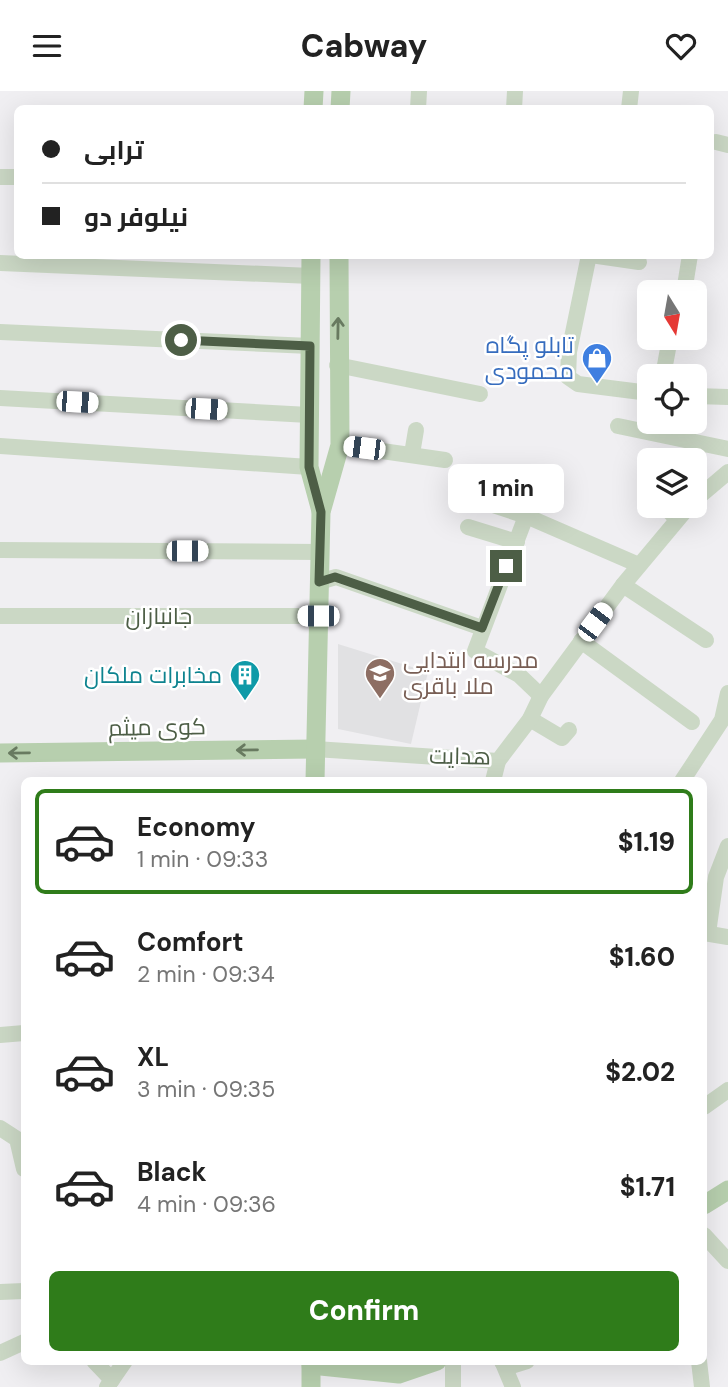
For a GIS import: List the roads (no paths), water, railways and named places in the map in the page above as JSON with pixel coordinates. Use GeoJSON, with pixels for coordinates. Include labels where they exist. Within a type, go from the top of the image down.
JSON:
{"type":"FeatureCollection","features":[{"type":"Feature","properties":{"kind":"main road"},"geometry":{"type":"LineString","coordinates":[[311,259],[309,467],[321,512]]}},
{"type":"Feature","properties":{"kind":"main road"},"geometry":{"type":"LineString","coordinates":[[315,777],[321,512],[340,445],[339,259]]}},
{"type":"Feature","properties":{"kind":"main road","name":"کوی میثم"},"geometry":{"type":"LineString","coordinates":[[0,753],[315,749]]}},
{"type":"Feature","properties":{"kind":"main road"},"geometry":{"type":"LineString","coordinates":[[707,1203],[728,1190]]}},
{"type":"Feature","properties":{"kind":"main road"},"geometry":{"type":"LineString","coordinates":[[309,1365],[310,1387]]}},
{"type":"Feature","properties":{"kind":"main road"},"geometry":{"type":"LineString","coordinates":[[319,1365],[397,1381],[426,1365]]}},
{"type":"Feature","properties":{"kind":"street"},"geometry":{"type":"LineString","coordinates":[[589,259],[568,359],[568,377],[578,383],[637,391]]}},
{"type":"Feature","properties":{"kind":"street"},"geometry":{"type":"LineString","coordinates":[[618,259],[639,262]]}},
{"type":"Feature","properties":{"kind":"street"},"geometry":{"type":"LineString","coordinates":[[686,280],[689,259]]}},
{"type":"Feature","properties":{"kind":"street"},"geometry":{"type":"LineString","coordinates":[[0,263],[311,276]]}},
{"type":"Feature","properties":{"kind":"street"},"geometry":{"type":"LineString","coordinates":[[0,332],[310,346]]}},
{"type":"Feature","properties":{"kind":"street"},"geometry":{"type":"LineString","coordinates":[[338,365],[480,394]]}},
{"type":"Feature","properties":{"kind":"street"},"geometry":{"type":"LineString","coordinates":[[707,396],[728,397]]}},
{"type":"Feature","properties":{"kind":"street"},"geometry":{"type":"LineString","coordinates":[[0,398],[309,415]]}},
{"type":"Feature","properties":{"kind":"street"},"geometry":{"type":"LineString","coordinates":[[618,426],[728,449]]}},
{"type":"Feature","properties":{"kind":"street"},"geometry":{"type":"LineString","coordinates":[[412,454],[416,430]]}},
{"type":"Feature","properties":{"kind":"street"},"geometry":{"type":"LineString","coordinates":[[340,445],[445,460]]}},
{"type":"Feature","properties":{"kind":"street"},"geometry":{"type":"LineString","coordinates":[[0,446],[309,467]]}},
{"type":"Feature","properties":{"kind":"street"},"geometry":{"type":"LineString","coordinates":[[707,487],[728,472]]}},
{"type":"Feature","properties":{"kind":"street"},"geometry":{"type":"LineString","coordinates":[[469,497],[526,516],[639,565]]}},
{"type":"Feature","properties":{"kind":"street"},"geometry":{"type":"LineString","coordinates":[[526,516],[475,651],[519,675],[541,696]]}},
{"type":"Feature","properties":{"kind":"street","name":"هدایت"},"geometry":{"type":"LineString","coordinates":[[315,749],[498,761],[530,719],[541,696],[581,641],[677,519]]}},
{"type":"Feature","properties":{"kind":"street"},"geometry":{"type":"LineString","coordinates":[[468,527],[516,542]]}},
{"type":"Feature","properties":{"kind":"street"},"geometry":{"type":"LineString","coordinates":[[0,549],[320,552]]}},
{"type":"Feature","properties":{"kind":"street"},"geometry":{"type":"LineString","coordinates":[[319,582],[335,577],[482,628]]}},
{"type":"Feature","properties":{"kind":"street"},"geometry":{"type":"LineString","coordinates":[[623,585],[706,640]]}},
{"type":"Feature","properties":{"kind":"street","name":"جانبازان"},"geometry":{"type":"LineString","coordinates":[[0,616],[318,616]]}},
{"type":"Feature","properties":{"kind":"street"},"geometry":{"type":"LineString","coordinates":[[581,641],[692,722]]}},
{"type":"Feature","properties":{"kind":"street"},"geometry":{"type":"LineString","coordinates":[[685,777],[722,720],[728,693]]}},
{"type":"Feature","properties":{"kind":"street"},"geometry":{"type":"LineString","coordinates":[[530,719],[562,738],[569,730]]}},
{"type":"Feature","properties":{"kind":"street"},"geometry":{"type":"LineString","coordinates":[[494,777],[498,761]]}},
{"type":"Feature","properties":{"kind":"street"},"geometry":{"type":"LineString","coordinates":[[707,927],[716,877],[728,846]]}},
{"type":"Feature","properties":{"kind":"street"},"geometry":{"type":"LineString","coordinates":[[707,933],[728,937]]}},
{"type":"Feature","properties":{"kind":"street"},"geometry":{"type":"LineString","coordinates":[[0,1035],[21,1033]]}},
{"type":"Feature","properties":{"kind":"street"},"geometry":{"type":"LineString","coordinates":[[707,1105],[728,1090]]}},
{"type":"Feature","properties":{"kind":"street"},"geometry":{"type":"LineString","coordinates":[[0,1128],[18,1139],[21,1154]]}},
{"type":"Feature","properties":{"kind":"street"},"geometry":{"type":"LineString","coordinates":[[707,1238],[728,1261]]}},
{"type":"Feature","properties":{"kind":"street"},"geometry":{"type":"LineString","coordinates":[[0,1291],[21,1291]]}},
{"type":"Feature","properties":{"kind":"street"},"geometry":{"type":"LineString","coordinates":[[0,1353],[21,1343]]}},
{"type":"Feature","properties":{"kind":"street"},"geometry":{"type":"LineString","coordinates":[[97,1365],[110,1385],[122,1365]]}},
{"type":"Feature","properties":{"kind":"street"},"geometry":{"type":"LineString","coordinates":[[453,1365],[453,1387]]}},
{"type":"Feature","properties":{"kind":"street"},"geometry":{"type":"LineString","coordinates":[[503,1365],[513,1387]]}},
{"type":"Feature","properties":{"kind":"street"},"geometry":{"type":"LineString","coordinates":[[523,1387],[527,1365]]}},
{"type":"Feature","properties":{"kind":"street"},"geometry":{"type":"LineString","coordinates":[[699,1365],[702,1387]]}},
{"type":"Feature","properties":{"kind":"place","name":"تابلو پگاه محمودی"},"geometry":{"type":"Point","coordinates":[597,385]}},
{"type":"Feature","properties":{"kind":"place","name":"مدرسه ابتدایی ملا باقری"},"geometry":{"type":"Point","coordinates":[380,700]}},
{"type":"Feature","properties":{"kind":"place","name":"مخابرات ملکان"},"geometry":{"type":"Point","coordinates":[245,702]}}]}
